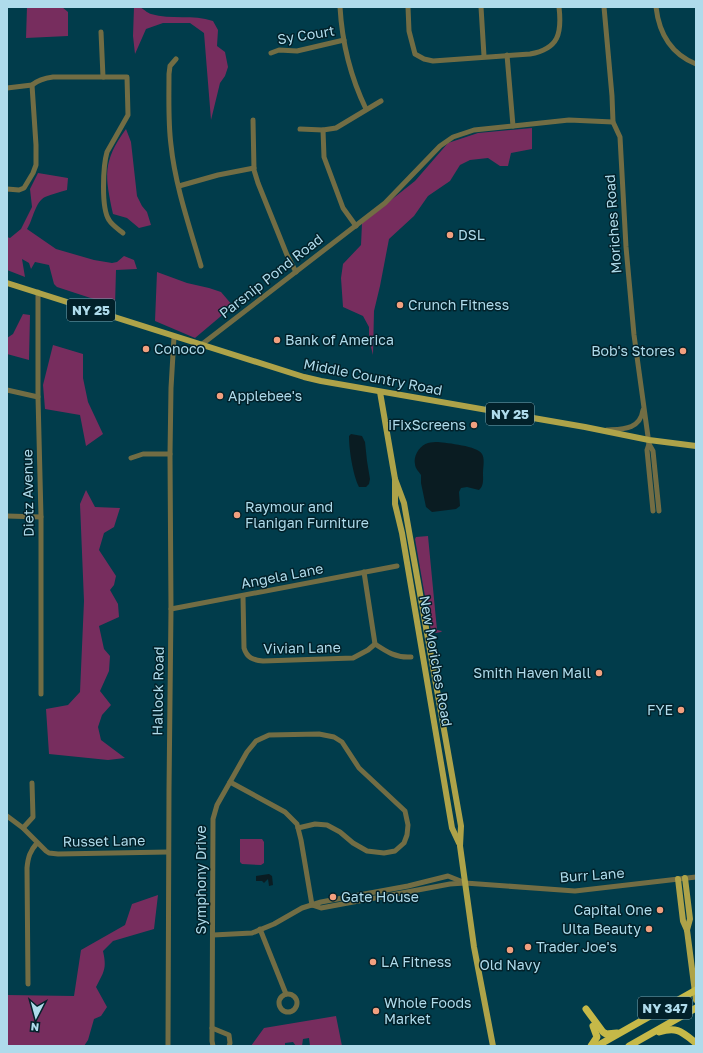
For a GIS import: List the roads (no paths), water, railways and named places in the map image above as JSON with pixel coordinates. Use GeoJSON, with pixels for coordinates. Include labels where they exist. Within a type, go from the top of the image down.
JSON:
{"type":"FeatureCollection","features":[{"type":"Feature","properties":{"kind":"highway","name":"NY 347"},"geometry":{"type":"LineString","coordinates":[[597,1046],[695,990]]}},
{"type":"Feature","properties":{"kind":"highway","name":"NY 347"},"geometry":{"type":"LineString","coordinates":[[629,1046],[696,1008]]}},
{"type":"Feature","properties":{"kind":"highway"},"geometry":{"type":"LineString","coordinates":[[591,1046],[596,1040],[597,1036],[586,1009],[603,1032],[606,1034],[620,1033]]}},
{"type":"Feature","properties":{"kind":"highway"},"geometry":{"type":"LineString","coordinates":[[644,1038],[664,1030],[675,1029],[684,1032],[696,1043]]}},
{"type":"Feature","properties":{"kind":"main road","name":"Middle Country Road"},"geometry":{"type":"LineString","coordinates":[[7,283],[304,377],[380,392],[600,430],[649,442],[696,446]]}},
{"type":"Feature","properties":{"kind":"main road","name":"New Moriches Road"},"geometry":{"type":"LineString","coordinates":[[380,392],[395,479],[404,503],[460,826],[460,846],[474,947],[492,1046]]}},
{"type":"Feature","properties":{"kind":"main road"},"geometry":{"type":"LineString","coordinates":[[682,879],[683,921],[687,930],[696,1000]]}},
{"type":"Feature","properties":{"kind":"street"},"geometry":{"type":"LineString","coordinates":[[340,7],[344,40],[355,85],[366,109]]}},
{"type":"Feature","properties":{"kind":"street"},"geometry":{"type":"LineString","coordinates":[[408,7],[409,32],[415,54],[424,59],[433,60],[507,55],[544,50],[553,43],[560,32],[560,7]]}},
{"type":"Feature","properties":{"kind":"street"},"geometry":{"type":"LineString","coordinates":[[481,7],[484,56]]}},
{"type":"Feature","properties":{"kind":"street","name":"Moriches Road"},"geometry":{"type":"LineString","coordinates":[[604,7],[613,122],[620,137],[626,247],[634,335],[649,442]]}},
{"type":"Feature","properties":{"kind":"street"},"geometry":{"type":"LineString","coordinates":[[656,7],[662,34],[681,55],[696,64]]}},
{"type":"Feature","properties":{"kind":"street"},"geometry":{"type":"LineString","coordinates":[[101,32],[103,77]]}},
{"type":"Feature","properties":{"kind":"street","name":"Sy Court"},"geometry":{"type":"LineString","coordinates":[[271,53],[279,50],[297,51],[344,40]]}},
{"type":"Feature","properties":{"kind":"street"},"geometry":{"type":"LineString","coordinates":[[507,55],[513,126],[569,120],[613,122]]}},
{"type":"Feature","properties":{"kind":"street"},"geometry":{"type":"LineString","coordinates":[[176,59],[170,66],[169,74],[169,134],[179,186],[201,266]]}},
{"type":"Feature","properties":{"kind":"street"},"geometry":{"type":"LineString","coordinates":[[7,88],[32,85],[44,78],[52,77],[127,77],[128,115],[107,152],[105,159],[104,201],[106,214],[110,222],[123,233]]}},
{"type":"Feature","properties":{"kind":"street"},"geometry":{"type":"LineString","coordinates":[[7,189],[19,190],[24,188],[34,170],[36,144],[32,85]]}},
{"type":"Feature","properties":{"kind":"street"},"geometry":{"type":"LineString","coordinates":[[300,129],[323,130],[341,125],[381,101]]}},
{"type":"Feature","properties":{"kind":"street"},"geometry":{"type":"LineString","coordinates":[[253,120],[254,168],[258,183],[287,255],[296,272]]}},
{"type":"Feature","properties":{"kind":"street","name":"Parsnip Pond Road"},"geometry":{"type":"LineString","coordinates":[[202,345],[385,203],[440,146],[453,137],[474,130],[513,126]]}},
{"type":"Feature","properties":{"kind":"street"},"geometry":{"type":"LineString","coordinates":[[323,130],[324,157],[344,208],[356,226]]}},
{"type":"Feature","properties":{"kind":"street"},"geometry":{"type":"LineString","coordinates":[[179,186],[218,175],[254,168]]}},
{"type":"Feature","properties":{"kind":"street","name":"Dietz Avenue"},"geometry":{"type":"LineString","coordinates":[[38,292],[38,397],[41,517],[41,694]]}},
{"type":"Feature","properties":{"kind":"street","name":"Hallock Road"},"geometry":{"type":"LineString","coordinates":[[168,1046],[168,852],[171,608],[170,454],[171,388],[174,337]]}},
{"type":"Feature","properties":{"kind":"street"},"geometry":{"type":"LineString","coordinates":[[7,390],[38,397]]}},
{"type":"Feature","properties":{"kind":"street"},"geometry":{"type":"LineString","coordinates":[[600,430],[626,429],[632,427],[636,424],[642,414],[643,405]]}},
{"type":"Feature","properties":{"kind":"street"},"geometry":{"type":"LineString","coordinates":[[649,442],[653,451],[659,511]]}},
{"type":"Feature","properties":{"kind":"street"},"geometry":{"type":"LineString","coordinates":[[649,442],[646,450],[653,511]]}},
{"type":"Feature","properties":{"kind":"street"},"geometry":{"type":"LineString","coordinates":[[131,458],[143,454],[170,454]]}},
{"type":"Feature","properties":{"kind":"street"},"geometry":{"type":"LineString","coordinates":[[7,516],[41,517]]}},
{"type":"Feature","properties":{"kind":"street","name":"Angela Lane"},"geometry":{"type":"LineString","coordinates":[[171,608],[243,596],[396,566]]}},
{"type":"Feature","properties":{"kind":"street"},"geometry":{"type":"LineString","coordinates":[[364,572],[375,644],[390,654],[399,657],[411,657]]}},
{"type":"Feature","properties":{"kind":"street","name":"Vivian Lane"},"geometry":{"type":"LineString","coordinates":[[243,596],[244,648],[247,655],[254,660],[353,658],[368,650],[375,644]]}},
{"type":"Feature","properties":{"kind":"street","name":"Symphony Drive"},"geometry":{"type":"LineString","coordinates":[[214,1046],[212,1042],[211,966],[213,934],[213,819],[217,805],[247,752],[256,741],[268,735],[319,734],[334,737],[342,742],[359,768],[405,811],[408,825],[404,843],[395,851],[384,853],[367,851],[353,843],[340,832],[327,825],[315,824],[298,828]]}},
{"type":"Feature","properties":{"kind":"street"},"geometry":{"type":"LineString","coordinates":[[230,782],[285,812],[297,824],[312,905]]}},
{"type":"Feature","properties":{"kind":"street"},"geometry":{"type":"LineString","coordinates":[[23,828],[33,817],[32,783]]}},
{"type":"Feature","properties":{"kind":"street","name":"Russet Lane"},"geometry":{"type":"LineString","coordinates":[[7,816],[23,828],[49,853],[168,852]]}},
{"type":"Feature","properties":{"kind":"street"},"geometry":{"type":"LineString","coordinates":[[28,984],[27,868],[30,851],[37,843]]}},
{"type":"Feature","properties":{"kind":"street"},"geometry":{"type":"LineString","coordinates":[[213,934],[252,933],[274,924],[302,908],[321,902],[408,886],[448,876],[465,883]]}},
{"type":"Feature","properties":{"kind":"street","name":"Burr Lane"},"geometry":{"type":"LineString","coordinates":[[465,883],[575,891],[696,877]]}},
{"type":"Feature","properties":{"kind":"street"},"geometry":{"type":"LineString","coordinates":[[312,905],[321,908],[450,884],[465,883]]}},
{"type":"Feature","properties":{"kind":"street"},"geometry":{"type":"LineString","coordinates":[[260,929],[286,994]]}},
{"type":"Feature","properties":{"kind":"street"},"geometry":{"type":"LineString","coordinates":[[212,1028],[229,1035],[230,1043],[228,1046]]}},
{"type":"Feature","properties":{"kind":"water"},"geometry":{"type":"Polygon","coordinates":[[[351,434],[362,436],[365,442],[370,479],[369,484],[366,487],[359,487],[355,476],[350,448],[349,436],[351,434]]]}},
{"type":"Feature","properties":{"kind":"water"},"geometry":{"type":"Polygon","coordinates":[[[438,442],[462,445],[479,451],[482,454],[484,463],[483,482],[479,490],[467,487],[461,488],[459,492],[460,506],[456,509],[432,512],[426,507],[421,483],[421,475],[416,467],[415,458],[422,446],[429,443],[438,442]]]}},
{"type":"Feature","properties":{"kind":"water"},"geometry":{"type":"Polygon","coordinates":[[[269,874],[272,876],[273,885],[269,886],[268,879],[264,883],[262,881],[256,881],[256,876],[269,874]]]}},
{"type":"Feature","properties":{"kind":"place","name":"DSL"},"geometry":{"type":"Point","coordinates":[450,235]}},
{"type":"Feature","properties":{"kind":"place","name":"Crunch Fitness"},"geometry":{"type":"Point","coordinates":[400,305]}},
{"type":"Feature","properties":{"kind":"place","name":"Bank of America"},"geometry":{"type":"Point","coordinates":[277,340]}},
{"type":"Feature","properties":{"kind":"place","name":"Conoco"},"geometry":{"type":"Point","coordinates":[146,349]}},
{"type":"Feature","properties":{"kind":"place","name":"Bob's Stores"},"geometry":{"type":"Point","coordinates":[683,351]}},
{"type":"Feature","properties":{"kind":"place","name":"Applebee's"},"geometry":{"type":"Point","coordinates":[220,396]}},
{"type":"Feature","properties":{"kind":"place","name":"iFixScreens"},"geometry":{"type":"Point","coordinates":[474,425]}},
{"type":"Feature","properties":{"kind":"place","name":"Raymour and Flanigan Furniture"},"geometry":{"type":"Point","coordinates":[237,515]}},
{"type":"Feature","properties":{"kind":"place","name":"Smith Haven Mall"},"geometry":{"type":"Point","coordinates":[599,673]}},
{"type":"Feature","properties":{"kind":"place","name":"FYE"},"geometry":{"type":"Point","coordinates":[681,710]}},
{"type":"Feature","properties":{"kind":"place","name":"Gate House"},"geometry":{"type":"Point","coordinates":[333,897]}},
{"type":"Feature","properties":{"kind":"place","name":"Capital One"},"geometry":{"type":"Point","coordinates":[660,910]}},
{"type":"Feature","properties":{"kind":"place","name":"Ulta Beauty"},"geometry":{"type":"Point","coordinates":[649,929]}},
{"type":"Feature","properties":{"kind":"place","name":"Trader Joe's"},"geometry":{"type":"Point","coordinates":[528,947]}},
{"type":"Feature","properties":{"kind":"place","name":"Old Navy"},"geometry":{"type":"Point","coordinates":[510,950]}},
{"type":"Feature","properties":{"kind":"place","name":"LA Fitness"},"geometry":{"type":"Point","coordinates":[373,962]}},
{"type":"Feature","properties":{"kind":"place","name":"Whole Foods Market"},"geometry":{"type":"Point","coordinates":[376,1011]}}]}
